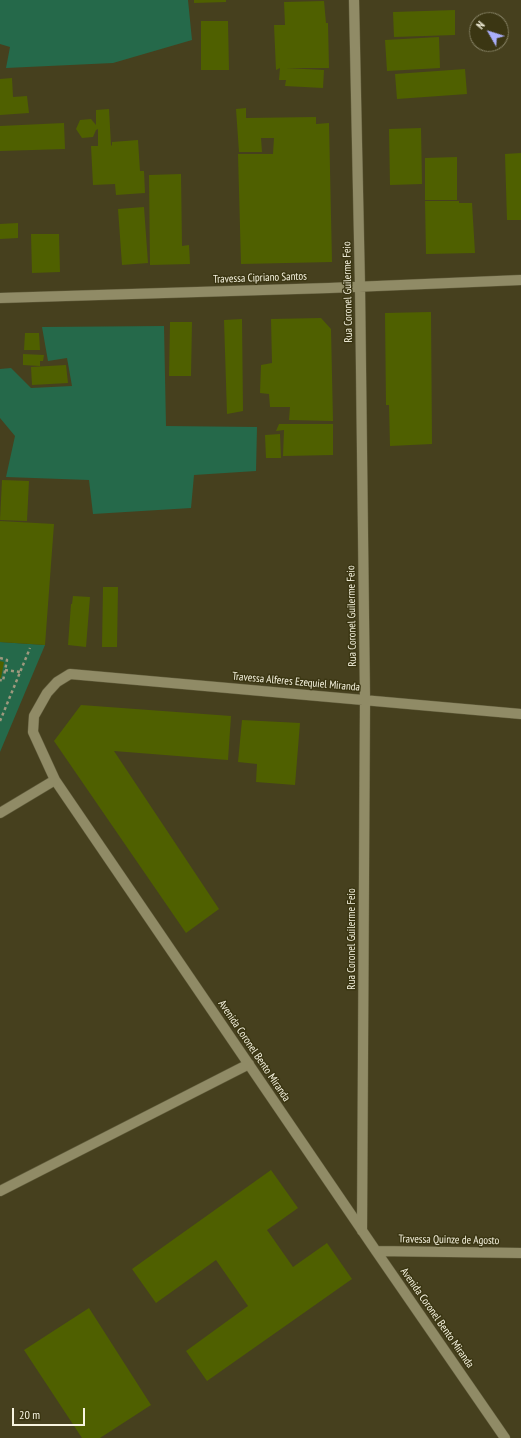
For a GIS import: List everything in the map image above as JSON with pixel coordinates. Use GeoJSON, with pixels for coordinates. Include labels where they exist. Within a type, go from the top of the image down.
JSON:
{"type":"FeatureCollection","features":[{"type":"Feature","properties":{"kind":"street","name":"Rua Coronel Guilerme Feio"},"geometry":{"type":"LineString","coordinates":[[354,0],[360,286],[365,699],[362,1231]]}},
{"type":"Feature","properties":{"kind":"street","name":"Travessa Cipriano Santos"},"geometry":{"type":"LineString","coordinates":[[0,298],[521,280]]}},
{"type":"Feature","properties":{"kind":"street","name":"Travessa Alferes Ezequiel Miranda"},"geometry":{"type":"LineString","coordinates":[[70,674],[521,714]]}},
{"type":"Feature","properties":{"kind":"street","name":"Avenida Coronel Bento Miranda"},"geometry":{"type":"LineString","coordinates":[[70,674],[57,682],[47,693],[34,716],[33,732],[55,780],[505,1438]]}},
{"type":"Feature","properties":{"kind":"street"},"geometry":{"type":"LineString","coordinates":[[0,813],[55,780]]}},
{"type":"Feature","properties":{"kind":"street"},"geometry":{"type":"LineString","coordinates":[[0,1191],[249,1064]]}},
{"type":"Feature","properties":{"kind":"street","name":"Travessa Quinze de Agosto"},"geometry":{"type":"LineString","coordinates":[[376,1251],[521,1253]]}},
{"type":"Feature","properties":{"kind":"path"},"geometry":{"type":"LineString","coordinates":[[0,721],[30,648]]}},
{"type":"Feature","properties":{"kind":"path"},"geometry":{"type":"LineString","coordinates":[[0,658],[7,660],[3,681],[0,680]]}},
{"type":"Feature","properties":{"kind":"path"},"geometry":{"type":"LineString","coordinates":[[5,670],[20,672]]}},
{"type":"Feature","properties":{"kind":"green space"},"geometry":{"type":"Polygon","coordinates":[[[0,0],[188,0],[192,40],[113,63],[6,68],[10,47],[0,44],[0,0]]]}},
{"type":"Feature","properties":{"kind":"green space"},"geometry":{"type":"Polygon","coordinates":[[[164,326],[166,426],[257,427],[256,471],[194,475],[191,508],[93,514],[89,480],[6,477],[15,436],[0,418],[0,369],[11,368],[31,388],[72,386],[67,358],[48,361],[42,327],[164,326]]]}},
{"type":"Feature","properties":{"kind":"green space"},"geometry":{"type":"Polygon","coordinates":[[[0,642],[45,645],[0,752],[0,642]]]}},
{"type":"Feature","properties":{"kind":"building"},"geometry":{"type":"Polygon","coordinates":[[[194,0],[226,0],[226,2],[194,3],[194,0]]]}},
{"type":"Feature","properties":{"kind":"building"},"geometry":{"type":"Polygon","coordinates":[[[324,1],[326,23],[328,23],[329,68],[286,68],[324,70],[323,88],[285,86],[286,80],[279,80],[280,68],[276,70],[274,25],[285,25],[284,2],[324,1]]]}},
{"type":"Feature","properties":{"kind":"building"},"geometry":{"type":"Polygon","coordinates":[[[455,10],[455,35],[394,37],[393,12],[455,10]]]}},
{"type":"Feature","properties":{"kind":"building"},"geometry":{"type":"Polygon","coordinates":[[[201,21],[228,21],[229,70],[201,70],[201,21]]]}},
{"type":"Feature","properties":{"kind":"building"},"geometry":{"type":"Polygon","coordinates":[[[439,37],[440,68],[387,71],[385,40],[439,37]]]}},
{"type":"Feature","properties":{"kind":"building"},"geometry":{"type":"Polygon","coordinates":[[[465,69],[467,94],[397,99],[395,74],[465,69]]]}},
{"type":"Feature","properties":{"kind":"building"},"geometry":{"type":"Polygon","coordinates":[[[12,78],[13,97],[27,96],[29,113],[0,115],[0,79],[12,78]]]}},
{"type":"Feature","properties":{"kind":"building"},"geometry":{"type":"Polygon","coordinates":[[[246,108],[246,118],[316,117],[316,124],[329,123],[332,262],[241,264],[238,154],[273,154],[274,138],[261,138],[262,152],[239,152],[236,109],[246,108]]]}},
{"type":"Feature","properties":{"kind":"building"},"geometry":{"type":"Polygon","coordinates":[[[109,109],[111,145],[112,146],[112,142],[138,140],[140,171],[144,171],[145,193],[116,195],[115,184],[93,185],[91,146],[98,146],[98,129],[93,137],[82,138],[76,129],[80,120],[91,119],[96,125],[96,110],[109,109]]]}},
{"type":"Feature","properties":{"kind":"building"},"geometry":{"type":"Polygon","coordinates":[[[64,123],[65,149],[0,151],[0,126],[64,123]]]}},
{"type":"Feature","properties":{"kind":"building"},"geometry":{"type":"Polygon","coordinates":[[[421,128],[422,184],[390,185],[389,129],[421,128]]]}},
{"type":"Feature","properties":{"kind":"building"},"geometry":{"type":"Polygon","coordinates":[[[521,153],[521,220],[507,220],[505,154],[521,153]]]}},
{"type":"Feature","properties":{"kind":"building"},"geometry":{"type":"Polygon","coordinates":[[[457,157],[457,200],[425,200],[425,158],[457,157]]]}},
{"type":"Feature","properties":{"kind":"building"},"geometry":{"type":"Polygon","coordinates":[[[181,174],[182,246],[189,245],[190,264],[150,265],[149,175],[181,174]]]}},
{"type":"Feature","properties":{"kind":"building"},"geometry":{"type":"Polygon","coordinates":[[[425,201],[459,201],[459,203],[472,203],[475,253],[426,254],[425,201]]]}},
{"type":"Feature","properties":{"kind":"building"},"geometry":{"type":"Polygon","coordinates":[[[144,207],[148,263],[122,265],[118,209],[144,207]]]}},
{"type":"Feature","properties":{"kind":"building"},"geometry":{"type":"Polygon","coordinates":[[[18,223],[18,238],[0,239],[0,224],[18,223]]]}},
{"type":"Feature","properties":{"kind":"building"},"geometry":{"type":"Polygon","coordinates":[[[31,234],[59,234],[60,272],[32,273],[31,234]]]}},
{"type":"Feature","properties":{"kind":"building"},"geometry":{"type":"Polygon","coordinates":[[[431,312],[432,444],[390,446],[389,405],[386,405],[385,313],[431,312]]]}},
{"type":"Feature","properties":{"kind":"building"},"geometry":{"type":"Polygon","coordinates":[[[321,318],[331,329],[333,421],[289,420],[290,407],[270,407],[269,394],[260,393],[261,365],[272,363],[271,319],[321,318]]]}},
{"type":"Feature","properties":{"kind":"building"},"geometry":{"type":"Polygon","coordinates":[[[242,319],[243,411],[227,414],[224,320],[242,319]]]}},
{"type":"Feature","properties":{"kind":"building"},"geometry":{"type":"Polygon","coordinates":[[[170,322],[192,322],[191,376],[169,376],[170,322]]]}},
{"type":"Feature","properties":{"kind":"building"},"geometry":{"type":"Polygon","coordinates":[[[25,333],[39,333],[40,350],[24,350],[25,333]]]}},
{"type":"Feature","properties":{"kind":"building"},"geometry":{"type":"Polygon","coordinates":[[[23,354],[44,355],[43,361],[40,361],[40,366],[23,365],[23,354]]]}},
{"type":"Feature","properties":{"kind":"building"},"geometry":{"type":"Polygon","coordinates":[[[66,365],[68,383],[32,385],[31,367],[66,365]]]}},
{"type":"Feature","properties":{"kind":"building"},"geometry":{"type":"Polygon","coordinates":[[[279,424],[333,424],[333,455],[283,456],[284,430],[276,431],[279,424]]]}},
{"type":"Feature","properties":{"kind":"building"},"geometry":{"type":"Polygon","coordinates":[[[280,434],[281,458],[266,458],[265,435],[280,434]]]}},
{"type":"Feature","properties":{"kind":"building"},"geometry":{"type":"Polygon","coordinates":[[[2,480],[29,481],[27,521],[0,520],[2,480]]]}},
{"type":"Feature","properties":{"kind":"building"},"geometry":{"type":"Polygon","coordinates":[[[0,521],[54,524],[45,645],[0,642],[0,521]]]}},
{"type":"Feature","properties":{"kind":"building"},"geometry":{"type":"Polygon","coordinates":[[[103,587],[118,587],[117,647],[102,647],[103,587]]]}},
{"type":"Feature","properties":{"kind":"building"},"geometry":{"type":"Polygon","coordinates":[[[73,596],[90,597],[86,647],[68,645],[73,596]]]}},
{"type":"Feature","properties":{"kind":"building"},"geometry":{"type":"Polygon","coordinates":[[[0,661],[4,662],[1,678],[0,678],[0,661]]]}},
{"type":"Feature","properties":{"kind":"building"},"geometry":{"type":"Polygon","coordinates":[[[81,705],[231,716],[228,760],[114,751],[219,909],[186,933],[54,741],[81,705]]]}},
{"type":"Feature","properties":{"kind":"building"},"geometry":{"type":"Polygon","coordinates":[[[242,720],[300,723],[295,785],[256,782],[257,764],[238,762],[242,720]]]}},
{"type":"Feature","properties":{"kind":"building"},"geometry":{"type":"Polygon","coordinates":[[[271,1170],[298,1208],[267,1230],[293,1267],[327,1243],[352,1279],[207,1381],[186,1351],[248,1306],[216,1260],[156,1303],[132,1269],[271,1170]]]}},
{"type":"Feature","properties":{"kind":"building"},"geometry":{"type":"Polygon","coordinates":[[[89,1308],[151,1405],[100,1438],[82,1438],[24,1350],[89,1308]]]}}]}
